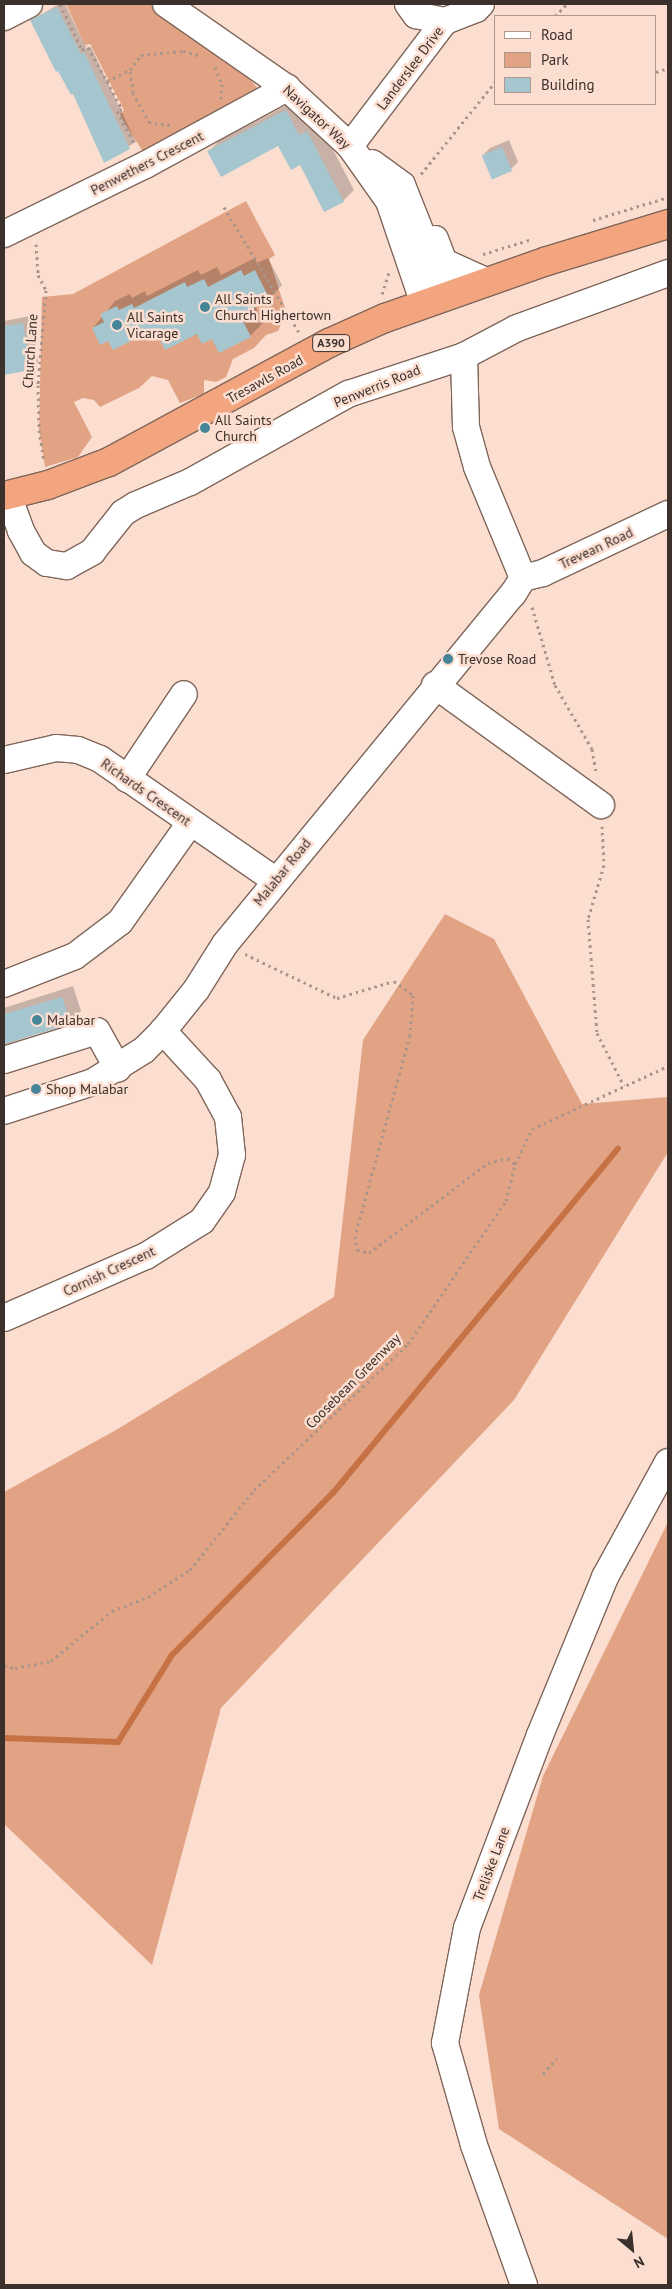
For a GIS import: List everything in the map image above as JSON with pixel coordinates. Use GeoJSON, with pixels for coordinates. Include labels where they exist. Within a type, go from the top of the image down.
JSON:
{"type":"FeatureCollection","features":[{"type":"Feature","properties":{"kind":"highway","name":"Tresawls Road"},"geometry":{"type":"LineString","coordinates":[[6,496],[48,485],[109,462],[311,353],[385,318],[488,282],[668,224]]}},
{"type":"Feature","properties":{"kind":"street"},"geometry":{"type":"LineString","coordinates":[[4,17],[29,4]]}},
{"type":"Feature","properties":{"kind":"street","name":"Navigator Way"},"geometry":{"type":"LineString","coordinates":[[166,4],[218,37],[287,88],[350,146],[389,201],[435,300]]}},
{"type":"Feature","properties":{"kind":"street"},"geometry":{"type":"LineString","coordinates":[[408,4],[416,14],[445,21]]}},
{"type":"Feature","properties":{"kind":"street","name":"Landerslee Drive"},"geometry":{"type":"LineString","coordinates":[[350,146],[445,21],[476,9],[481,4]]}},
{"type":"Feature","properties":{"kind":"street","name":"Penwethers Crescent"},"geometry":{"type":"LineString","coordinates":[[4,234],[145,165],[220,113],[287,88]]}},
{"type":"Feature","properties":{"kind":"street"},"geometry":{"type":"LineString","coordinates":[[350,146],[410,182],[444,262],[488,282]]}},
{"type":"Feature","properties":{"kind":"street"},"geometry":{"type":"LineString","coordinates":[[410,182],[435,300]]}},
{"type":"Feature","properties":{"kind":"street","name":"Penwerris Road"},"geometry":{"type":"LineString","coordinates":[[6,496],[33,553],[47,563],[67,566],[92,552],[123,513],[136,505],[190,482],[348,394],[464,356],[517,328],[668,273]]}},
{"type":"Feature","properties":{"kind":"street"},"geometry":{"type":"LineString","coordinates":[[464,356],[466,427],[477,467],[523,578]]}},
{"type":"Feature","properties":{"kind":"street","name":"Trevean Road"},"geometry":{"type":"LineString","coordinates":[[523,578],[543,572],[668,514]]}},
{"type":"Feature","properties":{"kind":"street","name":"Malabar Road"},"geometry":{"type":"LineString","coordinates":[[4,1111],[57,1096],[118,1069],[164,1031],[196,990],[224,944],[435,685],[513,594],[523,578]]}},
{"type":"Feature","properties":{"kind":"street"},"geometry":{"type":"LineString","coordinates":[[435,685],[601,805]]}},
{"type":"Feature","properties":{"kind":"street"},"geometry":{"type":"LineString","coordinates":[[127,778],[184,694]]}},
{"type":"Feature","properties":{"kind":"street","name":"Richards Crescent"},"geometry":{"type":"LineString","coordinates":[[4,760],[56,748],[78,750],[100,759],[275,880]]}},
{"type":"Feature","properties":{"kind":"street"},"geometry":{"type":"LineString","coordinates":[[4,984],[75,956],[120,922],[190,823]]}},
{"type":"Feature","properties":{"kind":"street"},"geometry":{"type":"LineString","coordinates":[[4,1060],[97,1031],[118,1069]]}},
{"type":"Feature","properties":{"kind":"street","name":"Cornish Crescent"},"geometry":{"type":"LineString","coordinates":[[4,1318],[146,1256],[202,1221],[222,1192],[232,1155],[228,1118],[208,1080],[164,1031]]}},
{"type":"Feature","properties":{"kind":"street","name":"Treliske Lane"},"geometry":{"type":"LineString","coordinates":[[524,2285],[474,2145],[445,2043],[467,1928],[540,1736],[605,1577],[668,1462]]}},
{"type":"Feature","properties":{"kind":"path"},"geometry":{"type":"LineString","coordinates":[[60,4],[82,50],[88,47],[108,82],[122,109],[117,111],[145,165]]}},
{"type":"Feature","properties":{"kind":"path"},"geometry":{"type":"LineString","coordinates":[[556,15],[567,4]]}},
{"type":"Feature","properties":{"kind":"path"},"geometry":{"type":"LineString","coordinates":[[108,82],[130,70],[141,55],[183,51],[204,58]]}},
{"type":"Feature","properties":{"kind":"path"},"geometry":{"type":"LineString","coordinates":[[210,61],[222,84],[221,116],[221,96]]}},
{"type":"Feature","properties":{"kind":"path"},"geometry":{"type":"LineString","coordinates":[[130,70],[133,93],[150,123],[176,124]]}},
{"type":"Feature","properties":{"kind":"path"},"geometry":{"type":"LineString","coordinates":[[410,182],[494,83]]}},
{"type":"Feature","properties":{"kind":"path"},"geometry":{"type":"LineString","coordinates":[[224,207],[311,353]]}},
{"type":"Feature","properties":{"kind":"path","name":"Church Lane"},"geometry":{"type":"LineString","coordinates":[[33,221],[38,275],[46,290],[38,394],[38,430],[48,485]]}},
{"type":"Feature","properties":{"kind":"path"},"geometry":{"type":"LineString","coordinates":[[523,578],[555,685],[592,749],[601,805],[604,865],[588,919],[597,1033],[624,1086]]}},
{"type":"Feature","properties":{"kind":"path"},"geometry":{"type":"LineString","coordinates":[[224,944],[337,998],[394,981],[413,995],[410,1035],[355,1236],[357,1250],[369,1253],[488,1163],[508,1158],[515,1164]]}},
{"type":"Feature","properties":{"kind":"path","name":"Coosebean Greenway"},"geometry":{"type":"LineString","coordinates":[[4,1666],[15,1668],[51,1661],[112,1611],[148,1597],[190,1570],[254,1490],[408,1344],[506,1201],[515,1164],[532,1128],[668,1066]]}},
{"type":"Feature","properties":{"kind":"path"},"geometry":{"type":"LineString","coordinates":[[543,2074],[557,2058]]}},
{"type":"Feature","properties":{"kind":"green space"},"geometry":{"type":"Polygon","coordinates":[[[66,4],[151,4],[242,70],[261,92],[147,158],[122,119],[120,114],[124,110],[90,44],[85,45],[66,4]]]}},
{"type":"Feature","properties":{"kind":"green space"},"geometry":{"type":"Polygon","coordinates":[[[246,201],[275,255],[269,259],[286,311],[278,331],[266,335],[254,348],[233,359],[226,377],[216,382],[204,380],[204,394],[180,403],[168,380],[152,376],[139,388],[100,407],[94,400],[83,398],[74,402],[92,437],[78,457],[45,467],[39,430],[42,297],[73,294],[246,201]]]}},
{"type":"Feature","properties":{"kind":"green space"},"geometry":{"type":"Polygon","coordinates":[[[445,914],[494,939],[582,1104],[668,1097],[668,1152],[514,1400],[221,1708],[152,1965],[4,1824],[4,1492],[116,1430],[334,1297],[363,1040],[445,914]]]}},
{"type":"Feature","properties":{"kind":"green space"},"geometry":{"type":"Polygon","coordinates":[[[668,1522],[668,2239],[499,2129],[479,1995],[543,1776],[668,1522]]]}},
{"type":"Feature","properties":{"kind":"building"},"geometry":{"type":"Polygon","coordinates":[[[57,7],[81,54],[84,52],[130,149],[104,163],[73,94],[71,95],[58,71],[56,72],[30,20],[57,7]]]}},
{"type":"Feature","properties":{"kind":"building"},"geometry":{"type":"Polygon","coordinates":[[[286,110],[299,135],[307,131],[344,202],[324,212],[300,165],[291,170],[278,146],[221,177],[207,151],[286,110]]]}},
{"type":"Feature","properties":{"kind":"building"},"geometry":{"type":"Polygon","coordinates":[[[502,147],[512,171],[492,180],[482,156],[502,147]]]}},
{"type":"Feature","properties":{"kind":"building","name":"All Saints Church Highertown"},"geometry":{"type":"Polygon","coordinates":[[[241,270],[244,276],[255,270],[270,300],[240,315],[251,337],[219,353],[212,339],[202,344],[197,334],[165,350],[155,329],[113,350],[108,341],[100,345],[92,328],[104,322],[100,314],[117,306],[119,310],[132,304],[134,308],[185,282],[187,287],[204,279],[208,287],[241,270]]]}},
{"type":"Feature","properties":{"kind":"building"},"geometry":{"type":"Polygon","coordinates":[[[23,323],[31,370],[4,375],[4,326],[23,323]]]}},
{"type":"Feature","properties":{"kind":"building","name":"Malabar"},"geometry":{"type":"Polygon","coordinates":[[[62,997],[71,1024],[4,1044],[4,1014],[62,997]]]}},
{"type":"Feature","properties":{"kind":"waterway"},"geometry":{"type":"LineString","coordinates":[[4,1738],[118,1742],[172,1655],[333,1493],[618,1148]]}},
{"type":"Feature","properties":{"kind":"place","name":"All Saints Church Highertown"},"geometry":{"type":"Point","coordinates":[205,307]}},
{"type":"Feature","properties":{"kind":"place","name":"All Saints Vicarage"},"geometry":{"type":"Point","coordinates":[117,325]}},
{"type":"Feature","properties":{"kind":"place","name":"All Saints Church"},"geometry":{"type":"Point","coordinates":[205,428]}},
{"type":"Feature","properties":{"kind":"place","name":"Trevose Road"},"geometry":{"type":"Point","coordinates":[448,659]}},
{"type":"Feature","properties":{"kind":"place","name":"Malabar"},"geometry":{"type":"Point","coordinates":[37,1020]}},
{"type":"Feature","properties":{"kind":"place","name":"Shop Malabar"},"geometry":{"type":"Point","coordinates":[36,1089]}}]}
